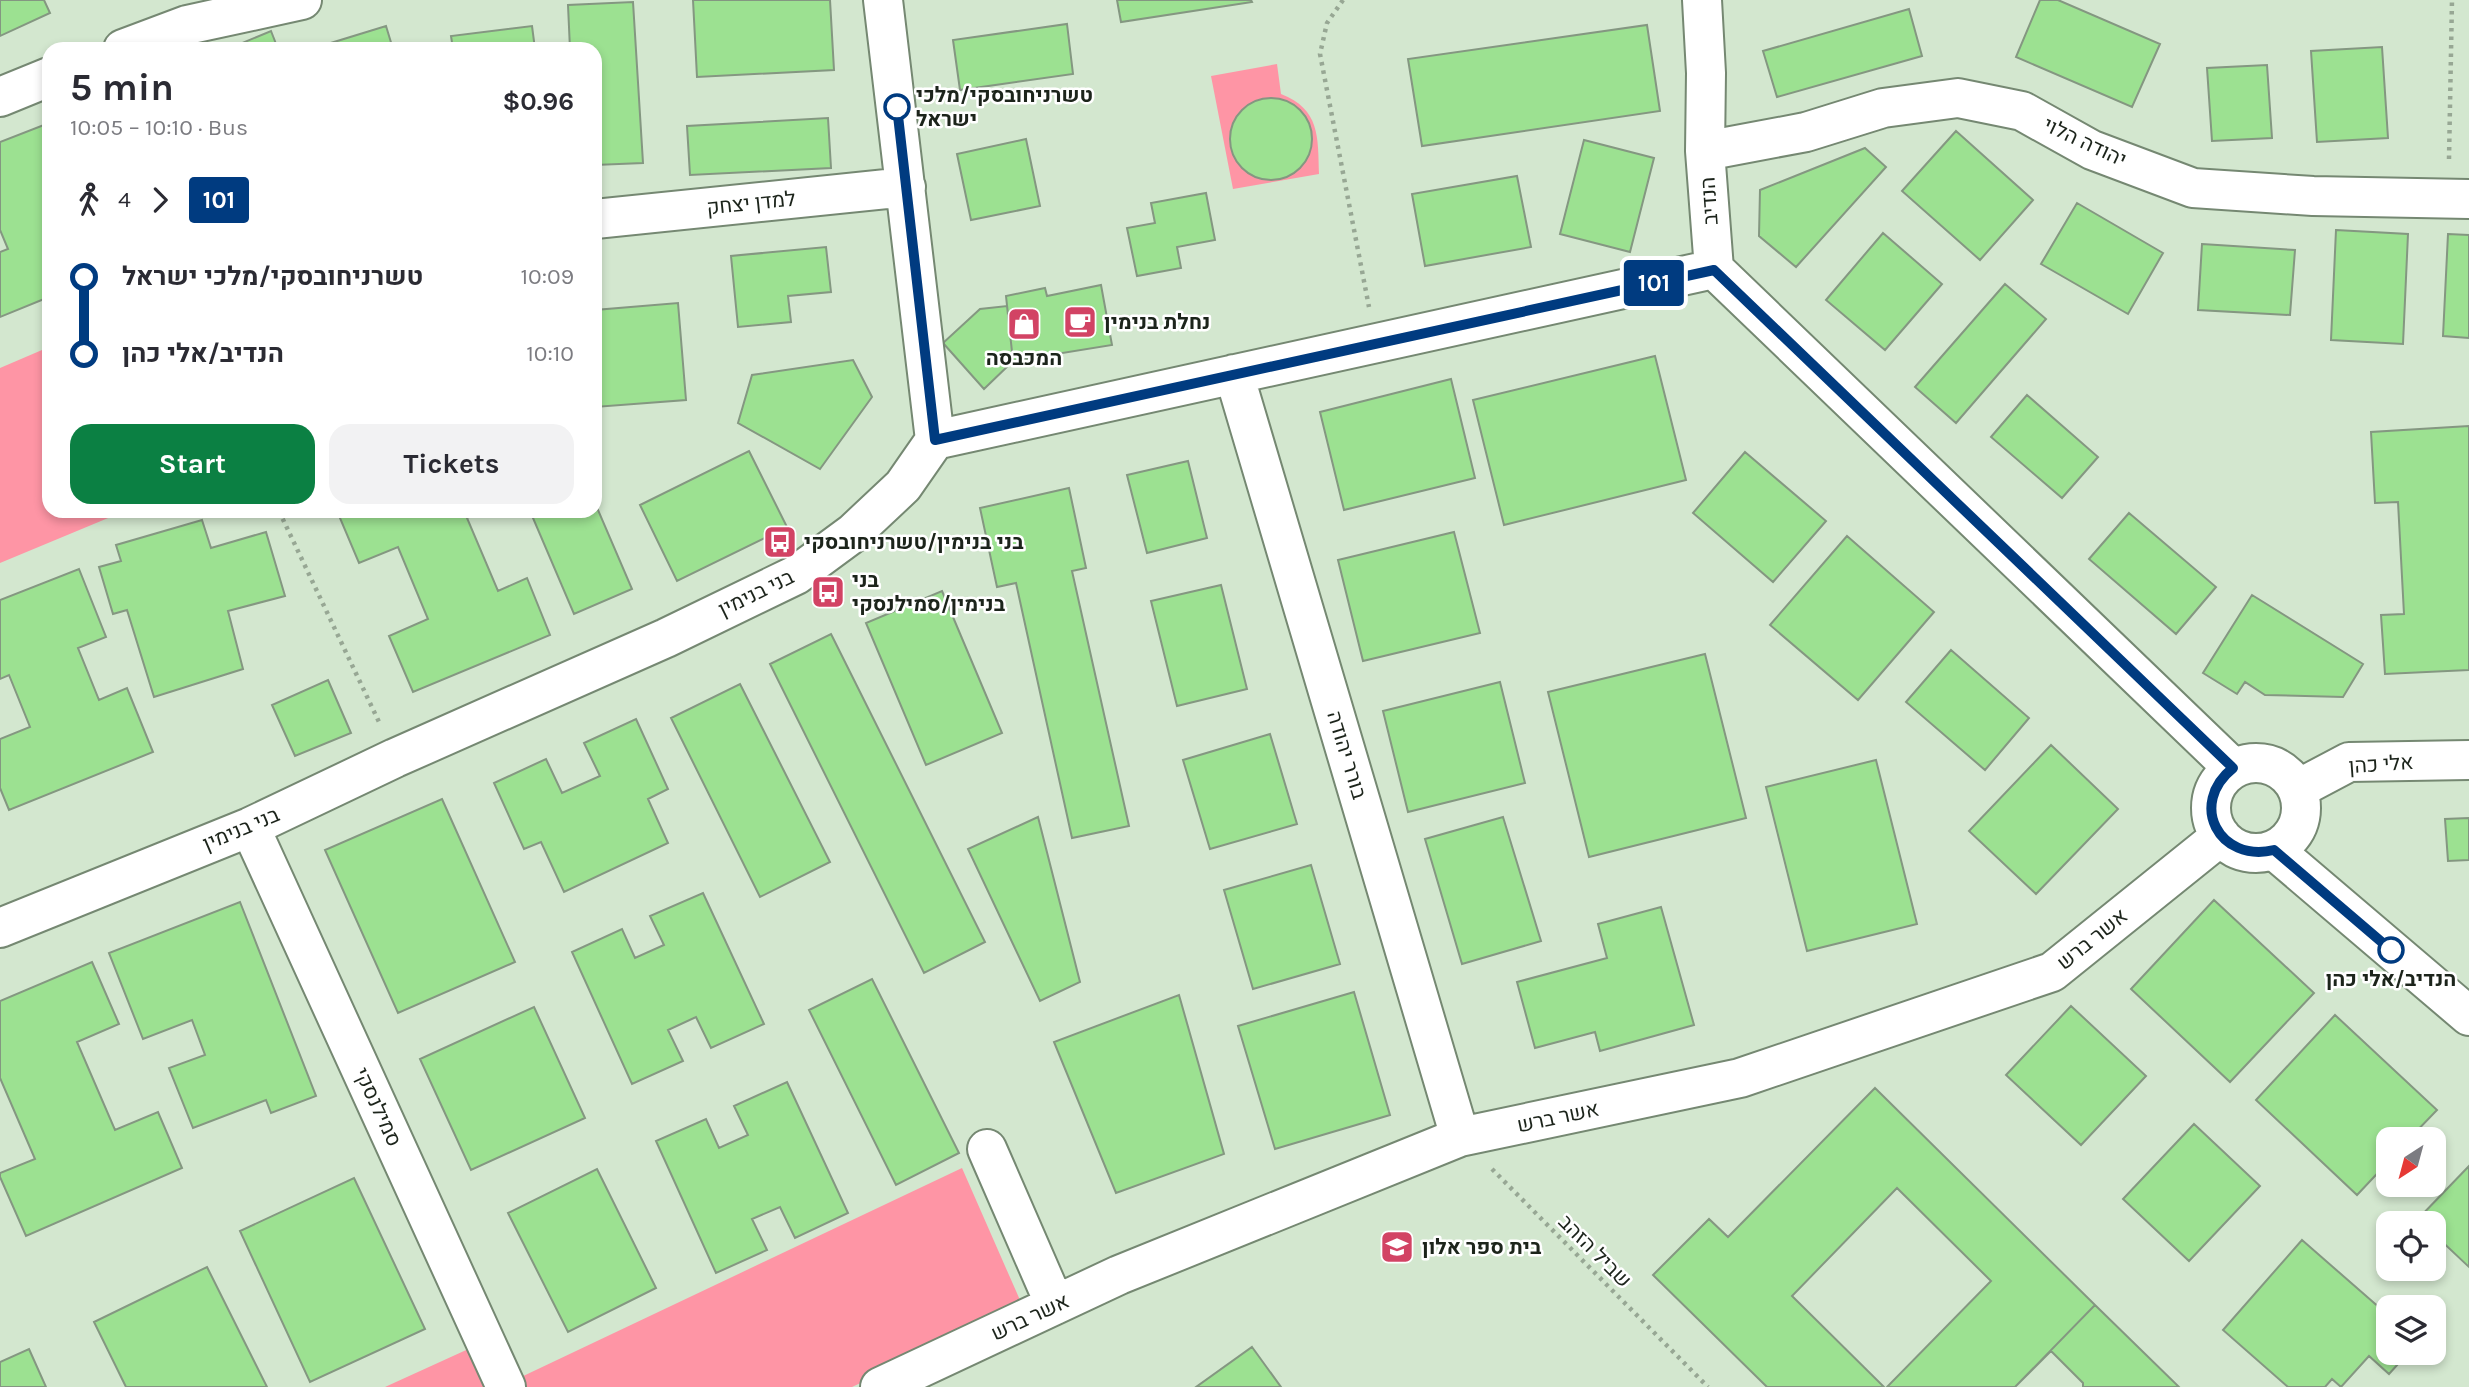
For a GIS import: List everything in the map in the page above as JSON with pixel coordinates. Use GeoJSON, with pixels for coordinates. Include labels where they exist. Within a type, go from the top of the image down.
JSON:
{"type":"FeatureCollection","features":[{"type":"Feature","properties":{"kind":"street"},"geometry":{"type":"LineString","coordinates":[[142,42],[187,25],[302,0]]}},
{"type":"Feature","properties":{"kind":"street"},"geometry":{"type":"LineString","coordinates":[[883,0],[935,440],[1714,270],[2233,768]]}},
{"type":"Feature","properties":{"kind":"street","name":"הנדיב"},"geometry":{"type":"LineString","coordinates":[[1702,0],[1706,73],[1705,151],[1714,270]]}},
{"type":"Feature","properties":{"kind":"street"},"geometry":{"type":"LineString","coordinates":[[0,97],[42,80]]}},
{"type":"Feature","properties":{"kind":"street","name":"יהודה הלוי"},"geometry":{"type":"LineString","coordinates":[[1705,151],[1806,132],[1884,107],[1958,98],[2022,111],[2092,150],[2193,188],[2312,196],[2459,199]]}},
{"type":"Feature","properties":{"kind":"street","name":"למדן יצחק"},"geometry":{"type":"LineString","coordinates":[[602,218],[906,187]]}},
{"type":"Feature","properties":{"kind":"street","name":"בורר יהודה"},"geometry":{"type":"LineString","coordinates":[[1234,374],[1460,1137]]}},
{"type":"Feature","properties":{"kind":"street","name":"בני בנימין"},"geometry":{"type":"LineString","coordinates":[[0,928],[250,827],[796,575],[853,533],[903,486],[935,440]]}},
{"type":"Feature","properties":{"kind":"street","name":"אלי כהן"},"geometry":{"type":"LineString","coordinates":[[2298,789],[2349,762],[2469,760]]}},
{"type":"Feature","properties":{"kind":"street"},"geometry":{"type":"LineString","coordinates":[[2257,762],[2270,764],[2282,770],[2298,789],[2301,801],[2299,824],[2284,844],[2274,850],[2251,853],[2229,844],[2214,825],[2211,800],[2215,787],[2233,768],[2257,762]]}},
{"type":"Feature","properties":{"kind":"street","name":"סמילנסקי"},"geometry":{"type":"LineString","coordinates":[[250,827],[506,1387]]}},
{"type":"Feature","properties":{"kind":"street","name":"אשר ברש"},"geometry":{"type":"LineString","coordinates":[[880,1387],[1119,1275],[1460,1137],[1741,1078],[2052,972],[2221,836]]}},
{"type":"Feature","properties":{"kind":"street"},"geometry":{"type":"LineString","coordinates":[[2274,850],[2469,1016]]}},
{"type":"Feature","properties":{"kind":"street"},"geometry":{"type":"LineString","coordinates":[[987,1149],[1055,1305]]}},
{"type":"Feature","properties":{"kind":"path"},"geometry":{"type":"LineString","coordinates":[[1343,0],[1327,23],[1320,54],[1376,344]]}},
{"type":"Feature","properties":{"kind":"path"},"geometry":{"type":"LineString","coordinates":[[2452,0],[2459,199]]}},
{"type":"Feature","properties":{"kind":"path"},"geometry":{"type":"LineString","coordinates":[[282,518],[396,758]]}},
{"type":"Feature","properties":{"kind":"path","name":"שביל הזהב"},"geometry":{"type":"LineString","coordinates":[[1460,1137],[1708,1387]]}},
{"type":"Feature","properties":{"kind":"shaded area"},"geometry":{"type":"Polygon","coordinates":[[[1277,64],[1281,94],[1303,108],[1314,126],[1319,174],[1233,189],[1211,76],[1277,64]]]}},
{"type":"Feature","properties":{"kind":"shaded area"},"geometry":{"type":"Polygon","coordinates":[[[42,350],[42,518],[108,518],[0,563],[0,368],[42,350]]]}},
{"type":"Feature","properties":{"kind":"shaded area"},"geometry":{"type":"Polygon","coordinates":[[[962,1168],[1023,1307],[852,1387],[500,1387],[962,1168]]]}},
{"type":"Feature","properties":{"kind":"shaded area"},"geometry":{"type":"Polygon","coordinates":[[[475,1346],[494,1387],[385,1387],[475,1346]]]}},
{"type":"Feature","properties":{"kind":"building"},"geometry":{"type":"Polygon","coordinates":[[[0,0],[44,0],[50,13],[0,36],[0,0]]]}},
{"type":"Feature","properties":{"kind":"building"},"geometry":{"type":"Polygon","coordinates":[[[693,0],[830,0],[834,70],[697,77],[693,0]]]}},
{"type":"Feature","properties":{"kind":"building"},"geometry":{"type":"Polygon","coordinates":[[[1117,0],[1251,0],[1252,2],[1121,22],[1117,0]]]}},
{"type":"Feature","properties":{"kind":"building"},"geometry":{"type":"Polygon","coordinates":[[[2040,0],[2058,0],[2160,44],[2132,107],[2016,57],[2040,0]]]}},
{"type":"Feature","properties":{"kind":"building"},"geometry":{"type":"Polygon","coordinates":[[[633,2],[643,163],[602,165],[602,42],[570,42],[568,5],[633,2]]]}},
{"type":"Feature","properties":{"kind":"building"},"geometry":{"type":"Polygon","coordinates":[[[1909,9],[1922,56],[1777,97],[1763,51],[1909,9]]]}},
{"type":"Feature","properties":{"kind":"building"},"geometry":{"type":"Polygon","coordinates":[[[1067,24],[1073,74],[960,90],[953,40],[1067,24]]]}},
{"type":"Feature","properties":{"kind":"building"},"geometry":{"type":"Polygon","coordinates":[[[1647,25],[1660,111],[1422,146],[1408,59],[1647,25]]]}},
{"type":"Feature","properties":{"kind":"building"},"geometry":{"type":"Polygon","coordinates":[[[386,26],[391,42],[334,42],[386,26]]]}},
{"type":"Feature","properties":{"kind":"building"},"geometry":{"type":"Polygon","coordinates":[[[532,26],[534,42],[452,42],[451,36],[532,26]]]}},
{"type":"Feature","properties":{"kind":"building"},"geometry":{"type":"Polygon","coordinates":[[[271,31],[275,42],[245,42],[271,31]]]}},
{"type":"Feature","properties":{"kind":"building"},"geometry":{"type":"Polygon","coordinates":[[[2382,47],[2388,138],[2317,142],[2311,51],[2382,47]]]}},
{"type":"Feature","properties":{"kind":"building"},"geometry":{"type":"Polygon","coordinates":[[[2267,65],[2272,138],[2212,141],[2207,68],[2267,65]]]}},
{"type":"Feature","properties":{"kind":"building"},"geometry":{"type":"Polygon","coordinates":[[[1271,98],[1287,101],[1300,110],[1309,123],[1312,139],[1309,155],[1300,168],[1287,177],[1271,180],[1255,177],[1242,168],[1233,155],[1230,139],[1233,123],[1242,110],[1255,101],[1271,98]]]}},
{"type":"Feature","properties":{"kind":"building"},"geometry":{"type":"Polygon","coordinates":[[[828,118],[831,168],[690,175],[687,126],[828,118]]]}},
{"type":"Feature","properties":{"kind":"building"},"geometry":{"type":"Polygon","coordinates":[[[42,126],[42,300],[0,317],[0,252],[8,249],[0,230],[0,142],[42,126]]]}},
{"type":"Feature","properties":{"kind":"building"},"geometry":{"type":"Polygon","coordinates":[[[1956,131],[2033,200],[1980,260],[1902,191],[1956,131]]]}},
{"type":"Feature","properties":{"kind":"building"},"geometry":{"type":"Polygon","coordinates":[[[1026,139],[1040,206],[971,220],[957,154],[1026,139]]]}},
{"type":"Feature","properties":{"kind":"building"},"geometry":{"type":"Polygon","coordinates":[[[1584,140],[1654,158],[1630,252],[1560,234],[1584,140]]]}},
{"type":"Feature","properties":{"kind":"building"},"geometry":{"type":"Polygon","coordinates":[[[1865,148],[1886,167],[1796,267],[1759,236],[1760,190],[1865,148]]]}},
{"type":"Feature","properties":{"kind":"building"},"geometry":{"type":"Polygon","coordinates":[[[1517,176],[1531,247],[1425,266],[1412,194],[1517,176]]]}},
{"type":"Feature","properties":{"kind":"building"},"geometry":{"type":"Polygon","coordinates":[[[1206,193],[1215,240],[1177,247],[1181,268],[1137,276],[1127,228],[1155,223],[1151,203],[1206,193]]]}},
{"type":"Feature","properties":{"kind":"building"},"geometry":{"type":"Polygon","coordinates":[[[2077,203],[2163,253],[2128,314],[2041,264],[2077,203]]]}},
{"type":"Feature","properties":{"kind":"building"},"geometry":{"type":"Polygon","coordinates":[[[2336,230],[2408,234],[2403,344],[2331,340],[2336,230]]]}},
{"type":"Feature","properties":{"kind":"building"},"geometry":{"type":"Polygon","coordinates":[[[1883,233],[1942,284],[1885,350],[1826,300],[1883,233]]]}},
{"type":"Feature","properties":{"kind":"building"},"geometry":{"type":"Polygon","coordinates":[[[2448,234],[2469,235],[2469,338],[2443,336],[2448,234]]]}},
{"type":"Feature","properties":{"kind":"building"},"geometry":{"type":"Polygon","coordinates":[[[2202,244],[2295,250],[2290,315],[2198,310],[2202,244]]]}},
{"type":"Feature","properties":{"kind":"building"},"geometry":{"type":"Polygon","coordinates":[[[826,247],[831,292],[788,296],[791,322],[738,327],[731,256],[826,247]]]}},
{"type":"Feature","properties":{"kind":"building"},"geometry":{"type":"Polygon","coordinates":[[[2005,284],[2046,319],[1956,423],[1915,387],[2005,284]]]}},
{"type":"Feature","properties":{"kind":"building"},"geometry":{"type":"Polygon","coordinates":[[[1101,285],[1112,345],[1013,361],[1006,296],[1045,288],[1047,296],[1101,285]]]}},
{"type":"Feature","properties":{"kind":"building"},"geometry":{"type":"Polygon","coordinates":[[[678,303],[686,400],[602,406],[602,309],[678,303]]]}},
{"type":"Feature","properties":{"kind":"building"},"geometry":{"type":"Polygon","coordinates":[[[1007,306],[1013,361],[984,389],[943,343],[980,309],[1007,306]]]}},
{"type":"Feature","properties":{"kind":"building"},"geometry":{"type":"Polygon","coordinates":[[[1655,356],[1686,480],[1504,525],[1473,400],[1655,356]]]}},
{"type":"Feature","properties":{"kind":"building"},"geometry":{"type":"Polygon","coordinates":[[[853,360],[872,397],[820,469],[738,423],[752,375],[853,360]]]}},
{"type":"Feature","properties":{"kind":"building"},"geometry":{"type":"Polygon","coordinates":[[[1451,379],[1475,478],[1344,510],[1320,412],[1451,379]]]}},
{"type":"Feature","properties":{"kind":"building"},"geometry":{"type":"Polygon","coordinates":[[[2027,395],[2098,457],[2062,498],[1991,437],[2027,395]]]}},
{"type":"Feature","properties":{"kind":"building"},"geometry":{"type":"Polygon","coordinates":[[[2469,426],[2469,670],[2385,674],[2381,615],[2404,614],[2398,502],[2375,503],[2371,432],[2469,426]]]}},
{"type":"Feature","properties":{"kind":"building"},"geometry":{"type":"Polygon","coordinates":[[[749,451],[787,527],[677,581],[640,505],[749,451]]]}},
{"type":"Feature","properties":{"kind":"building"},"geometry":{"type":"Polygon","coordinates":[[[1745,452],[1826,521],[1773,582],[1693,513],[1745,452]]]}},
{"type":"Feature","properties":{"kind":"building"},"geometry":{"type":"Polygon","coordinates":[[[1188,461],[1207,538],[1147,553],[1127,475],[1188,461]]]}},
{"type":"Feature","properties":{"kind":"building"},"geometry":{"type":"Polygon","coordinates":[[[1069,488],[1086,568],[1072,571],[1129,826],[1072,838],[1016,583],[997,587],[980,508],[1069,488]]]}},
{"type":"Feature","properties":{"kind":"building"},"geometry":{"type":"Polygon","coordinates":[[[2129,513],[2216,587],[2176,634],[2089,559],[2129,513]]]}},
{"type":"Feature","properties":{"kind":"building"},"geometry":{"type":"Polygon","coordinates":[[[340,518],[467,518],[498,591],[527,578],[550,635],[413,692],[389,636],[428,619],[398,547],[359,563],[340,518]]]}},
{"type":"Feature","properties":{"kind":"building"},"geometry":{"type":"Polygon","coordinates":[[[533,518],[601,518],[632,589],[574,614],[533,518]]]}},
{"type":"Feature","properties":{"kind":"building"},"geometry":{"type":"Polygon","coordinates":[[[202,520],[211,548],[266,532],[285,596],[228,611],[243,669],[154,697],[127,610],[113,614],[99,567],[121,561],[116,545],[202,520]]]}},
{"type":"Feature","properties":{"kind":"building"},"geometry":{"type":"Polygon","coordinates":[[[1454,532],[1480,633],[1363,661],[1338,560],[1454,532]]]}},
{"type":"Feature","properties":{"kind":"building"},"geometry":{"type":"Polygon","coordinates":[[[1847,536],[1934,612],[1858,700],[1770,625],[1847,536]]]}},
{"type":"Feature","properties":{"kind":"building"},"geometry":{"type":"Polygon","coordinates":[[[79,569],[106,637],[78,648],[99,700],[127,688],[153,752],[9,810],[0,788],[0,739],[30,727],[9,675],[0,679],[0,600],[79,569]]]}},
{"type":"Feature","properties":{"kind":"building"},"geometry":{"type":"Polygon","coordinates":[[[1221,585],[1247,689],[1177,706],[1151,601],[1221,585]]]}},
{"type":"Feature","properties":{"kind":"building"},"geometry":{"type":"Polygon","coordinates":[[[942,591],[1002,733],[926,765],[866,623],[942,591]]]}},
{"type":"Feature","properties":{"kind":"building"},"geometry":{"type":"Polygon","coordinates":[[[2252,595],[2363,664],[2343,697],[2265,695],[2245,682],[2237,694],[2203,673],[2252,595]]]}},
{"type":"Feature","properties":{"kind":"building"},"geometry":{"type":"Polygon","coordinates":[[[831,634],[985,942],[924,973],[770,664],[831,634]]]}},
{"type":"Feature","properties":{"kind":"building"},"geometry":{"type":"Polygon","coordinates":[[[1951,650],[2029,718],[1985,770],[1906,702],[1951,650]]]}},
{"type":"Feature","properties":{"kind":"building"},"geometry":{"type":"Polygon","coordinates":[[[1705,654],[1746,818],[1589,857],[1548,692],[1705,654]]]}},
{"type":"Feature","properties":{"kind":"building"},"geometry":{"type":"Polygon","coordinates":[[[328,680],[351,733],[295,756],[272,705],[328,680]]]}},
{"type":"Feature","properties":{"kind":"building"},"geometry":{"type":"Polygon","coordinates":[[[1500,682],[1525,783],[1408,812],[1383,711],[1500,682]]]}},
{"type":"Feature","properties":{"kind":"building"},"geometry":{"type":"Polygon","coordinates":[[[740,684],[830,862],[760,897],[671,718],[740,684]]]}},
{"type":"Feature","properties":{"kind":"building"},"geometry":{"type":"Polygon","coordinates":[[[636,719],[668,789],[648,799],[668,843],[564,892],[541,842],[524,849],[494,783],[546,759],[562,793],[600,776],[584,743],[636,719]]]}},
{"type":"Feature","properties":{"kind":"building"},"geometry":{"type":"Polygon","coordinates":[[[1270,734],[1297,824],[1210,849],[1183,760],[1270,734]]]}},
{"type":"Feature","properties":{"kind":"building"},"geometry":{"type":"Polygon","coordinates":[[[2051,745],[2118,809],[2036,894],[1969,831],[2051,745]]]}},
{"type":"Feature","properties":{"kind":"building"},"geometry":{"type":"Polygon","coordinates":[[[1876,760],[1917,924],[1807,951],[1766,787],[1876,760]]]}},
{"type":"Feature","properties":{"kind":"building"},"geometry":{"type":"Polygon","coordinates":[[[442,799],[515,962],[398,1013],[325,850],[442,799]]]}},
{"type":"Feature","properties":{"kind":"building"},"geometry":{"type":"Polygon","coordinates":[[[1038,817],[1080,982],[1040,1001],[968,849],[1038,817]]]}},
{"type":"Feature","properties":{"kind":"building"},"geometry":{"type":"Polygon","coordinates":[[[1503,817],[1541,941],[1462,964],[1425,839],[1503,817]]]}},
{"type":"Feature","properties":{"kind":"building"},"geometry":{"type":"Polygon","coordinates":[[[2469,818],[2469,860],[2448,861],[2445,819],[2469,818]]]}},
{"type":"Feature","properties":{"kind":"building"},"geometry":{"type":"Polygon","coordinates":[[[1311,865],[1340,964],[1253,989],[1224,890],[1311,865]]]}},
{"type":"Feature","properties":{"kind":"building"},"geometry":{"type":"Polygon","coordinates":[[[703,893],[764,1024],[711,1048],[696,1017],[668,1030],[683,1061],[632,1084],[572,952],[622,929],[635,958],[664,945],[650,916],[703,893]]]}},
{"type":"Feature","properties":{"kind":"building"},"geometry":{"type":"Polygon","coordinates":[[[2214,900],[2314,993],[2230,1082],[2131,989],[2214,900]]]}},
{"type":"Feature","properties":{"kind":"building"},"geometry":{"type":"Polygon","coordinates":[[[240,902],[316,1096],[271,1113],[266,1100],[193,1128],[169,1068],[205,1055],[192,1020],[143,1039],[109,953],[240,902]]]}},
{"type":"Feature","properties":{"kind":"building"},"geometry":{"type":"Polygon","coordinates":[[[1661,907],[1694,1025],[1600,1051],[1595,1032],[1535,1048],[1517,982],[1607,958],[1598,924],[1661,907]]]}},
{"type":"Feature","properties":{"kind":"building"},"geometry":{"type":"Polygon","coordinates":[[[92,962],[119,1024],[77,1042],[115,1130],[158,1112],[182,1168],[26,1236],[0,1177],[0,1173],[35,1159],[0,1078],[0,1001],[92,962]]]}},
{"type":"Feature","properties":{"kind":"building"},"geometry":{"type":"Polygon","coordinates":[[[872,979],[959,1153],[896,1185],[809,1010],[872,979]]]}},
{"type":"Feature","properties":{"kind":"building"},"geometry":{"type":"Polygon","coordinates":[[[1354,992],[1390,1115],[1275,1149],[1238,1026],[1354,992]]]}},
{"type":"Feature","properties":{"kind":"building"},"geometry":{"type":"Polygon","coordinates":[[[1179,995],[1224,1154],[1116,1193],[1054,1042],[1179,995]]]}},
{"type":"Feature","properties":{"kind":"building"},"geometry":{"type":"Polygon","coordinates":[[[2071,1006],[2146,1076],[2081,1145],[2006,1075],[2071,1006]]]}},
{"type":"Feature","properties":{"kind":"building"},"geometry":{"type":"Polygon","coordinates":[[[534,1007],[585,1118],[471,1170],[420,1059],[534,1007]]]}},
{"type":"Feature","properties":{"kind":"building"},"geometry":{"type":"Polygon","coordinates":[[[2335,1015],[2437,1110],[2421,1127],[2376,1127],[2376,1175],[2357,1195],[2256,1100],[2335,1015]]]}},
{"type":"Feature","properties":{"kind":"building"},"geometry":{"type":"Polygon","coordinates":[[[787,1082],[848,1213],[795,1238],[780,1207],[752,1219],[767,1250],[716,1273],[656,1141],[706,1119],[719,1148],[748,1135],[734,1106],[787,1082]]]}},
{"type":"Feature","properties":{"kind":"building"},"geometry":{"type":"Polygon","coordinates":[[[1875,1088],[2095,1305],[2015,1387],[1887,1387],[1991,1281],[1897,1188],[1792,1296],[1884,1387],[1767,1387],[1653,1275],[1709,1219],[1728,1237],[1875,1088]]]}},
{"type":"Feature","properties":{"kind":"building"},"geometry":{"type":"Polygon","coordinates":[[[1875,1088],[2179,1387],[2083,1387],[2083,1383],[2051,1351],[2015,1387],[1887,1387],[1991,1281],[1897,1188],[1792,1296],[1884,1387],[1767,1387],[1653,1275],[1709,1219],[1728,1237],[1875,1088]]]}},
{"type":"Feature","properties":{"kind":"building"},"geometry":{"type":"Polygon","coordinates":[[[2194,1124],[2260,1186],[2189,1261],[2123,1199],[2194,1124]]]}},
{"type":"Feature","properties":{"kind":"building"},"geometry":{"type":"Polygon","coordinates":[[[2469,1166],[2469,1267],[2446,1245],[2446,1211],[2426,1211],[2439,1197],[2446,1197],[2446,1190],[2469,1166]]]}},
{"type":"Feature","properties":{"kind":"building"},"geometry":{"type":"Polygon","coordinates":[[[597,1169],[656,1288],[568,1332],[508,1213],[597,1169]]]}},
{"type":"Feature","properties":{"kind":"building"},"geometry":{"type":"Polygon","coordinates":[[[354,1178],[425,1329],[310,1382],[240,1231],[354,1178]]]}},
{"type":"Feature","properties":{"kind":"building"},"geometry":{"type":"Polygon","coordinates":[[[2302,1240],[2376,1305],[2376,1362],[2369,1356],[2341,1387],[2332,1379],[2325,1387],[2288,1387],[2223,1330],[2302,1240]]]}},
{"type":"Feature","properties":{"kind":"building"},"geometry":{"type":"Polygon","coordinates":[[[207,1267],[267,1387],[126,1387],[94,1322],[207,1267]]]}},
{"type":"Feature","properties":{"kind":"building"},"geometry":{"type":"Polygon","coordinates":[[[1252,1347],[1281,1387],[1196,1387],[1252,1347]]]}},
{"type":"Feature","properties":{"kind":"building"},"geometry":{"type":"Polygon","coordinates":[[[29,1349],[46,1387],[0,1387],[0,1362],[29,1349]]]}},
{"type":"Feature","properties":{"kind":"building"},"geometry":{"type":"Polygon","coordinates":[[[2379,1365],[2397,1365],[2389,1374],[2379,1365]]]}},
{"type":"Feature","properties":{"kind":"bus line","name":"101"},"geometry":{"type":"LineString","coordinates":[[897,107],[935,440],[1714,270],[2233,768],[2215,787],[2211,800],[2214,825],[2221,836],[2229,844],[2251,853],[2274,850],[2391,950]]}},
{"type":"Feature","properties":{"kind":"place","name":"טשרניחובסקי/מלכי ישראל"},"geometry":{"type":"Point","coordinates":[897,107]}},
{"type":"Feature","properties":{"kind":"place","name":"נחלת בנימין"},"geometry":{"type":"Point","coordinates":[1080,322]}},
{"type":"Feature","properties":{"kind":"place","name":"המכבסה"},"geometry":{"type":"Point","coordinates":[1024,324]}},
{"type":"Feature","properties":{"kind":"place","name":"בני בנימין/טשרניחובסקי"},"geometry":{"type":"Point","coordinates":[780,542]}},
{"type":"Feature","properties":{"kind":"place","name":"בני בנימין/סמילנסקי"},"geometry":{"type":"Point","coordinates":[828,592]}},
{"type":"Feature","properties":{"kind":"place","name":"הנדיב/אלי כהן"},"geometry":{"type":"Point","coordinates":[2391,950]}},
{"type":"Feature","properties":{"kind":"place","name":"בית ספר אלון"},"geometry":{"type":"Point","coordinates":[1397,1247]}}]}
